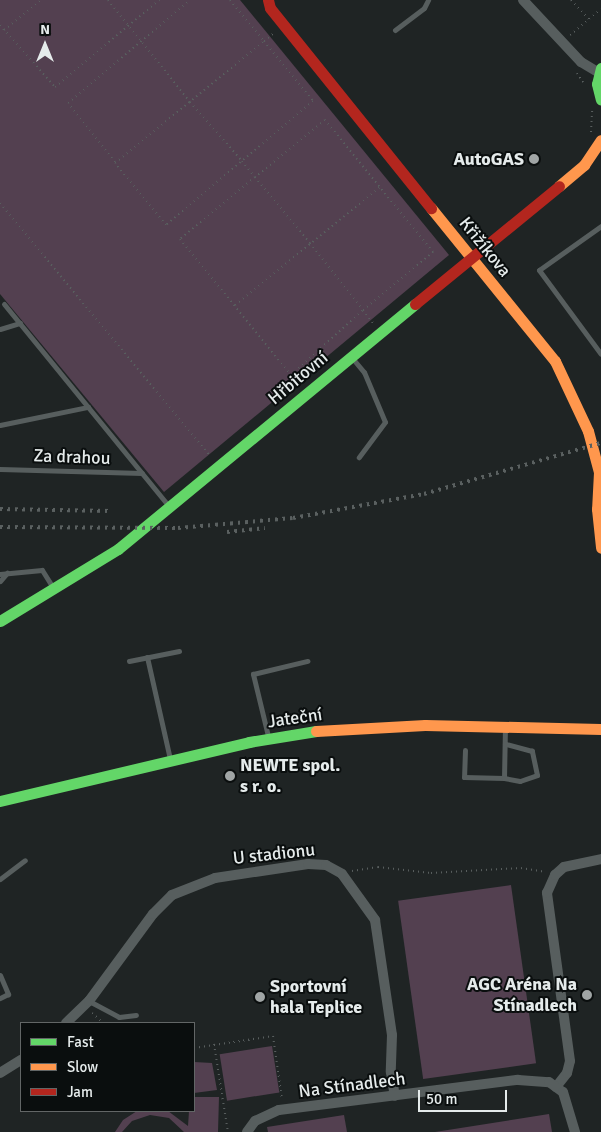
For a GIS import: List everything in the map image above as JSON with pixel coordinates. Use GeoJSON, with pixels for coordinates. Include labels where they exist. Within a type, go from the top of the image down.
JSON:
{"type":"FeatureCollection","features":[{"type":"Feature","properties":{"kind":"street","name":"Křižíkova"},"geometry":{"type":"LineString","coordinates":[[268,0],[270,8],[555,361],[588,431],[599,472],[597,509],[601,548]]}},
{"type":"Feature","properties":{"kind":"street"},"geometry":{"type":"LineString","coordinates":[[523,0],[581,62],[600,71],[597,84],[601,100]]}},
{"type":"Feature","properties":{"kind":"street","name":"Hřbitovní"},"geometry":{"type":"LineString","coordinates":[[0,621],[118,550],[584,165],[601,140]]}},
{"type":"Feature","properties":{"kind":"street","name":"Jateční"},"geometry":{"type":"LineString","coordinates":[[0,801],[170,760],[268,739],[375,726],[601,729]]}},
{"type":"Feature","properties":{"kind":"street"},"geometry":{"type":"LineString","coordinates":[[576,1132],[567,1098],[556,1087],[567,1073],[570,1061],[547,893],[555,875],[564,867],[601,859]]}},
{"type":"Feature","properties":{"kind":"street","name":"U stadionu"},"geometry":{"type":"LineString","coordinates":[[67,1022],[86,1004],[153,914],[172,895],[214,878],[308,864],[326,865],[342,874]]}},
{"type":"Feature","properties":{"kind":"street"},"geometry":{"type":"LineString","coordinates":[[342,874],[375,920],[392,1034],[391,1072],[395,1096]]}},
{"type":"Feature","properties":{"kind":"street"},"geometry":{"type":"LineString","coordinates":[[0,1073],[20,1061]]}},
{"type":"Feature","properties":{"kind":"street","name":"Na Stínadlech"},"geometry":{"type":"LineString","coordinates":[[247,1132],[255,1121],[280,1110],[346,1099],[395,1096],[518,1080],[539,1080],[556,1087]]}},
{"type":"Feature","properties":{"kind":"lane"},"geometry":{"type":"LineString","coordinates":[[395,30],[424,8],[428,0]]}},
{"type":"Feature","properties":{"kind":"lane"},"geometry":{"type":"LineString","coordinates":[[601,226],[539,270],[601,354]]}},
{"type":"Feature","properties":{"kind":"lane"},"geometry":{"type":"LineString","coordinates":[[4,304],[170,507]]}},
{"type":"Feature","properties":{"kind":"lane"},"geometry":{"type":"LineString","coordinates":[[0,329],[20,323]]}},
{"type":"Feature","properties":{"kind":"lane"},"geometry":{"type":"LineString","coordinates":[[352,356],[364,372],[385,422],[359,457]]}},
{"type":"Feature","properties":{"kind":"lane"},"geometry":{"type":"LineString","coordinates":[[0,425],[88,407]]}},
{"type":"Feature","properties":{"kind":"lane","name":"Za drahou"},"geometry":{"type":"LineString","coordinates":[[0,468],[142,473]]}},
{"type":"Feature","properties":{"kind":"lane"},"geometry":{"type":"LineString","coordinates":[[0,574],[42,570],[54,589]]}},
{"type":"Feature","properties":{"kind":"lane"},"geometry":{"type":"LineString","coordinates":[[0,581],[7,573]]}},
{"type":"Feature","properties":{"kind":"lane"},"geometry":{"type":"LineString","coordinates":[[129,661],[179,651]]}},
{"type":"Feature","properties":{"kind":"lane"},"geometry":{"type":"LineString","coordinates":[[147,657],[170,760]]}},
{"type":"Feature","properties":{"kind":"lane"},"geometry":{"type":"LineString","coordinates":[[268,739],[253,674],[307,661]]}},
{"type":"Feature","properties":{"kind":"lane"},"geometry":{"type":"LineString","coordinates":[[504,778],[505,727]]}},
{"type":"Feature","properties":{"kind":"lane"},"geometry":{"type":"LineString","coordinates":[[465,750],[464,777],[504,778],[520,781],[537,775],[532,751],[505,744]]}},
{"type":"Feature","properties":{"kind":"lane"},"geometry":{"type":"LineString","coordinates":[[0,879],[24,860]]}},
{"type":"Feature","properties":{"kind":"lane"},"geometry":{"type":"LineString","coordinates":[[0,975],[8,994],[0,998]]}},
{"type":"Feature","properties":{"kind":"lane"},"geometry":{"type":"LineString","coordinates":[[86,1004],[119,1017],[136,1015]]}},
{"type":"Feature","properties":{"kind":"path"},"geometry":{"type":"LineString","coordinates":[[4,30],[41,0]]}},
{"type":"Feature","properties":{"kind":"path"},"geometry":{"type":"LineString","coordinates":[[108,0],[190,102],[310,242],[372,323]]}},
{"type":"Feature","properties":{"kind":"path"},"geometry":{"type":"LineString","coordinates":[[0,25],[55,86],[159,0]]}},
{"type":"Feature","properties":{"kind":"path"},"geometry":{"type":"LineString","coordinates":[[190,0],[68,102],[166,225],[313,101],[230,0]]}},
{"type":"Feature","properties":{"kind":"path"},"geometry":{"type":"LineString","coordinates":[[571,0],[589,19]]}},
{"type":"Feature","properties":{"kind":"path"},"geometry":{"type":"LineString","coordinates":[[562,43],[601,9]]}},
{"type":"Feature","properties":{"kind":"path"},"geometry":{"type":"LineString","coordinates":[[267,26],[280,41]]}},
{"type":"Feature","properties":{"kind":"path"},"geometry":{"type":"LineString","coordinates":[[115,163],[274,33]]}},
{"type":"Feature","properties":{"kind":"path"},"geometry":{"type":"LineString","coordinates":[[571,66],[584,84]]}},
{"type":"Feature","properties":{"kind":"path"},"geometry":{"type":"LineString","coordinates":[[589,138],[592,109]]}},
{"type":"Feature","properties":{"kind":"path"},"geometry":{"type":"LineString","coordinates":[[325,120],[380,187],[432,252],[363,310],[291,375],[180,239],[325,120]]}},
{"type":"Feature","properties":{"kind":"path"},"geometry":{"type":"LineString","coordinates":[[234,305],[380,187]]}},
{"type":"Feature","properties":{"kind":"path"},"geometry":{"type":"LineString","coordinates":[[0,203],[211,457]]}},
{"type":"Feature","properties":{"kind":"path"},"geometry":{"type":"LineString","coordinates":[[365,329],[380,317]]}},
{"type":"Feature","properties":{"kind":"path"},"geometry":{"type":"LineString","coordinates":[[342,874],[358,868],[378,867],[431,873],[521,868],[555,875]]}},
{"type":"Feature","properties":{"kind":"path"},"geometry":{"type":"LineString","coordinates":[[86,1004],[102,1022]]}},
{"type":"Feature","properties":{"kind":"path"},"geometry":{"type":"LineString","coordinates":[[195,1048],[273,1036],[282,1101],[275,1102]]}},
{"type":"Feature","properties":{"kind":"path"},"geometry":{"type":"LineString","coordinates":[[214,1044],[228,1132]]}},
{"type":"Feature","properties":{"kind":"shaded area"},"geometry":{"type":"Polygon","coordinates":[[[0,0],[240,0],[449,255],[164,492],[0,294],[0,0]]]}},
{"type":"Feature","properties":{"kind":"shaded area"},"geometry":{"type":"Polygon","coordinates":[[[511,885],[536,1063],[423,1079],[398,901],[511,885]]]}},
{"type":"Feature","properties":{"kind":"shaded area"},"geometry":{"type":"Polygon","coordinates":[[[272,1046],[279,1092],[227,1101],[220,1054],[272,1046]]]}},
{"type":"Feature","properties":{"kind":"shaded area"},"geometry":{"type":"Polygon","coordinates":[[[195,1062],[212,1063],[217,1090],[195,1093],[195,1062]]]}},
{"type":"Feature","properties":{"kind":"shaded area"},"geometry":{"type":"Polygon","coordinates":[[[195,1097],[219,1097],[218,1132],[184,1132],[169,1118],[150,1115],[132,1121],[122,1132],[115,1132],[123,1120],[135,1112],[169,1112],[188,1126],[189,1112],[195,1112],[195,1097]]]}},
{"type":"Feature","properties":{"kind":"shaded area"},"geometry":{"type":"Polygon","coordinates":[[[549,1114],[552,1132],[435,1132],[549,1114]]]}},
{"type":"Feature","properties":{"kind":"shaded area"},"geometry":{"type":"Polygon","coordinates":[[[344,1115],[347,1132],[268,1132],[267,1127],[344,1115]]]}},
{"type":"Feature","properties":{"kind":"railway"},"geometry":{"type":"LineString","coordinates":[[0,527],[178,528],[293,518],[424,494],[601,443]]}},
{"type":"Feature","properties":{"kind":"railway"},"geometry":{"type":"LineString","coordinates":[[0,509],[111,511]]}},
{"type":"Feature","properties":{"kind":"railway"},"geometry":{"type":"LineString","coordinates":[[227,532],[265,528]]}},
{"type":"Feature","properties":{"kind":"traffic: fast"},"geometry":{"type":"LineString","coordinates":[[601,68],[597,84],[601,100]]}},
{"type":"Feature","properties":{"kind":"traffic: fast"},"geometry":{"type":"LineString","coordinates":[[0,621],[118,549],[415,304]]}},
{"type":"Feature","properties":{"kind":"traffic: fast"},"geometry":{"type":"LineString","coordinates":[[0,801],[249,742],[316,731]]}},
{"type":"Feature","properties":{"kind":"traffic: slow"},"geometry":{"type":"LineString","coordinates":[[559,186],[584,165],[601,140]]}},
{"type":"Feature","properties":{"kind":"traffic: slow"},"geometry":{"type":"LineString","coordinates":[[431,208],[555,361],[588,431],[599,472],[597,509],[601,548]]}},
{"type":"Feature","properties":{"kind":"traffic: slow"},"geometry":{"type":"LineString","coordinates":[[316,731],[425,725],[601,729]]}},
{"type":"Feature","properties":{"kind":"traffic: jam"},"geometry":{"type":"LineString","coordinates":[[268,0],[270,8],[431,208]]}},
{"type":"Feature","properties":{"kind":"traffic: jam"},"geometry":{"type":"LineString","coordinates":[[415,304],[559,186]]}},
{"type":"Feature","properties":{"kind":"place","name":"AutoGAS"},"geometry":{"type":"Point","coordinates":[534,159]}},
{"type":"Feature","properties":{"kind":"place","name":"NEWTE spol. s r. o."},"geometry":{"type":"Point","coordinates":[230,776]}},
{"type":"Feature","properties":{"kind":"place","name":"AGC Aréna Na Stínadlech"},"geometry":{"type":"Point","coordinates":[587,995]}},
{"type":"Feature","properties":{"kind":"place","name":"Sportovní hala Teplice"},"geometry":{"type":"Point","coordinates":[260,997]}}]}
